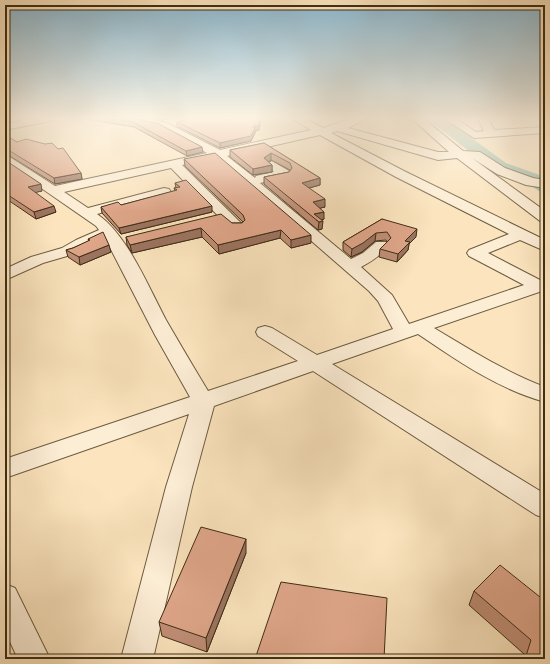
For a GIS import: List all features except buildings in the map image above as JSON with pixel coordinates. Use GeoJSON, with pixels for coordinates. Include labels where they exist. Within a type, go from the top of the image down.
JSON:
{"type":"FeatureCollection","features":[{"type":"Feature","properties":{"kind":"street"},"geometry":{"type":"LineString","coordinates":[[209,149],[217,153],[350,266],[386,299],[412,330],[513,383],[545,395]]}},
{"type":"Feature","properties":{"kind":"street"},"geometry":{"type":"LineString","coordinates":[[53,190],[237,149]]}},
{"type":"Feature","properties":{"kind":"street"},"geometry":{"type":"LineString","coordinates":[[353,149],[545,246]]}},
{"type":"Feature","properties":{"kind":"street"},"geometry":{"type":"LineString","coordinates":[[413,149],[438,156],[459,154],[476,155],[501,171],[531,182],[545,184]]}},
{"type":"Feature","properties":{"kind":"street"},"geometry":{"type":"LineString","coordinates":[[453,149],[545,218]]}},
{"type":"Feature","properties":{"kind":"street"},"geometry":{"type":"LineString","coordinates":[[5,158],[101,223],[119,237],[165,335],[204,402],[179,487],[137,659]]}},
{"type":"Feature","properties":{"kind":"street"},"geometry":{"type":"LineString","coordinates":[[173,163],[237,227]]}},
{"type":"Feature","properties":{"kind":"street"},"geometry":{"type":"LineString","coordinates":[[250,182],[285,174],[272,165]]}},
{"type":"Feature","properties":{"kind":"street"},"geometry":{"type":"LineString","coordinates":[[5,170],[18,167]]}},
{"type":"Feature","properties":{"kind":"street"},"geometry":{"type":"LineString","coordinates":[[85,212],[164,192]]}},
{"type":"Feature","properties":{"kind":"street"},"geometry":{"type":"LineString","coordinates":[[209,219],[225,215]]}},
{"type":"Feature","properties":{"kind":"street"},"geometry":{"type":"LineString","coordinates":[[520,234],[475,253],[540,289]]}},
{"type":"Feature","properties":{"kind":"street"},"geometry":{"type":"LineString","coordinates":[[5,275],[37,260],[68,251],[81,243],[119,237]]}},
{"type":"Feature","properties":{"kind":"street"},"geometry":{"type":"LineString","coordinates":[[350,266],[369,256],[381,245]]}},
{"type":"Feature","properties":{"kind":"street"},"geometry":{"type":"LineString","coordinates":[[5,469],[412,330],[540,289]]}},
{"type":"Feature","properties":{"kind":"street"},"geometry":{"type":"LineString","coordinates":[[265,332],[317,363],[545,507]]}},
{"type":"Feature","properties":{"kind":"street"},"geometry":{"type":"LineString","coordinates":[[5,598],[34,659]]}},
{"type":"Feature","properties":{"kind":"waterway"},"geometry":{"type":"LineString","coordinates":[[476,149],[500,167],[531,178],[545,187]]}}]}
